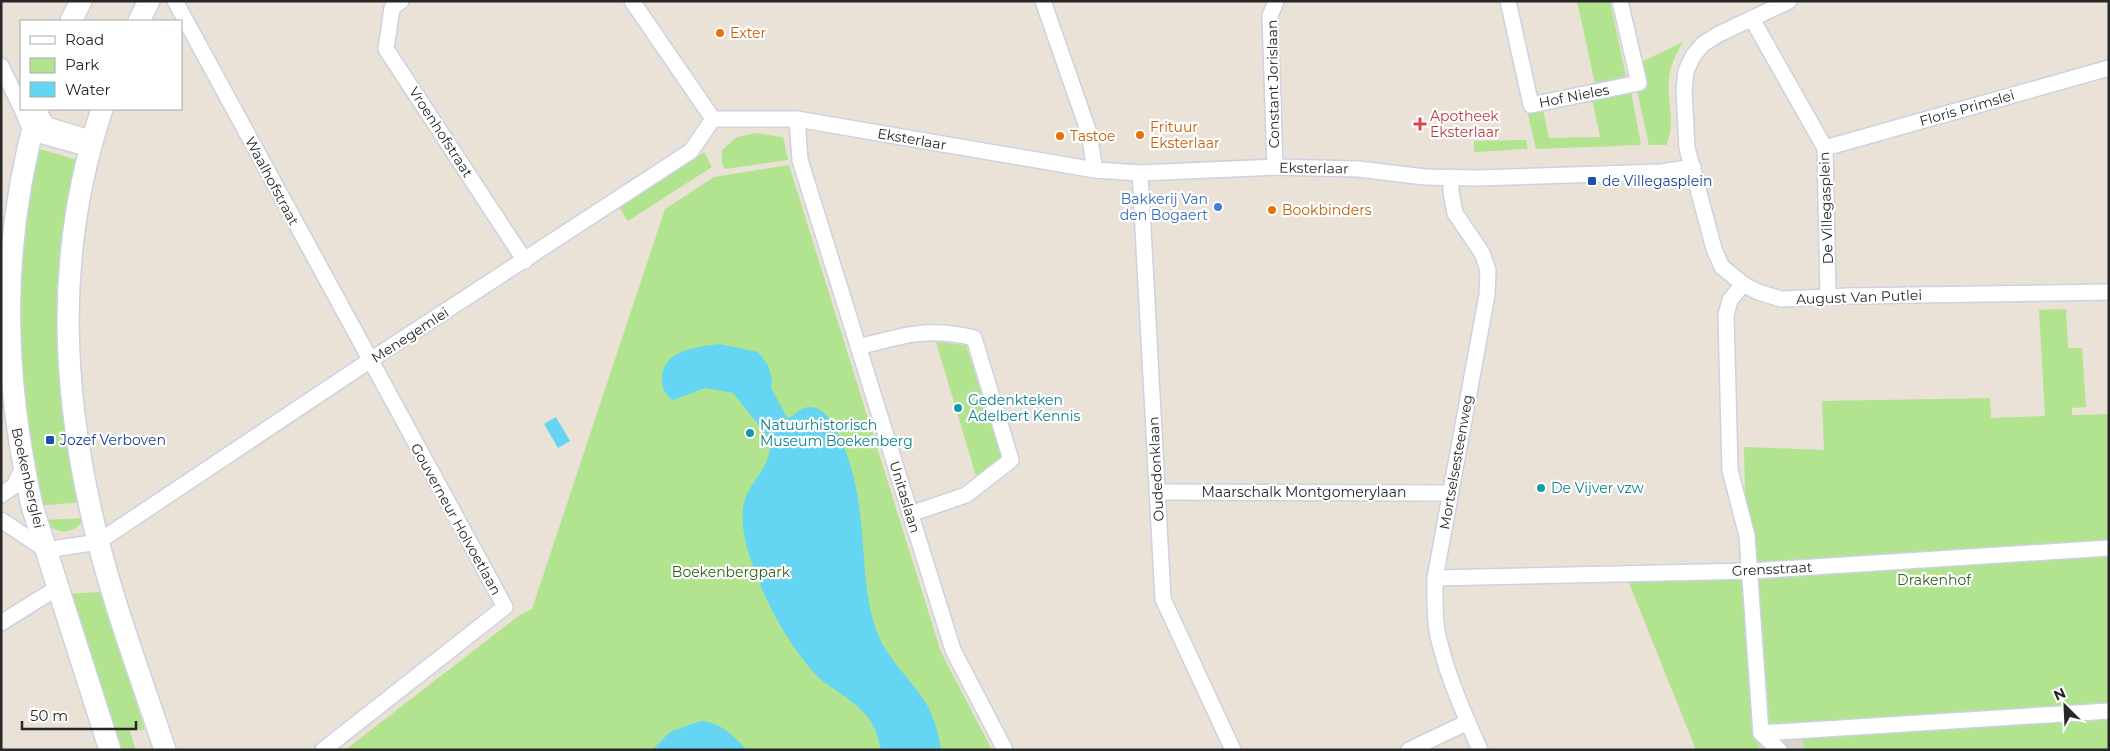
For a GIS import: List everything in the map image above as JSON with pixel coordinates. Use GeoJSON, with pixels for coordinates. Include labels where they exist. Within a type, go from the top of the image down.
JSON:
{"type":"FeatureCollection","features":[{"type":"Feature","properties":{"kind":"street"},"geometry":{"type":"LineString","coordinates":[[72,20],[81,1]]}},
{"type":"Feature","properties":{"kind":"street"},"geometry":{"type":"LineString","coordinates":[[140,20],[149,1]]}},
{"type":"Feature","properties":{"kind":"street","name":"Waalhofstraat"},"geometry":{"type":"LineString","coordinates":[[175,1],[369,361]]}},
{"type":"Feature","properties":{"kind":"street","name":"Vroenhofstraat"},"geometry":{"type":"LineString","coordinates":[[401,1],[392,8],[386,48],[525,260]]}},
{"type":"Feature","properties":{"kind":"street"},"geometry":{"type":"LineString","coordinates":[[632,1],[713,119]]}},
{"type":"Feature","properties":{"kind":"street"},"geometry":{"type":"LineString","coordinates":[[1043,1],[1088,133],[1095,170]]}},
{"type":"Feature","properties":{"kind":"street","name":"Constant Jorislaan"},"geometry":{"type":"LineString","coordinates":[[1275,167],[1270,16],[1276,1]]}},
{"type":"Feature","properties":{"kind":"street","name":"Hof Nieles"},"geometry":{"type":"LineString","coordinates":[[1508,1],[1531,105],[1639,83],[1620,1]]}},
{"type":"Feature","properties":{"kind":"street"},"geometry":{"type":"LineString","coordinates":[[1693,167],[1687,148],[1684,91],[1686,71],[1693,56],[1703,44],[1790,1]]}},
{"type":"Feature","properties":{"kind":"street","name":"De Villegasplein"},"geometry":{"type":"LineString","coordinates":[[1752,19],[1825,148],[1828,296]]}},
{"type":"Feature","properties":{"kind":"street","name":"Floris Primslei"},"geometry":{"type":"LineString","coordinates":[[1825,148],[2109,68]]}},
{"type":"Feature","properties":{"kind":"street"},"geometry":{"type":"LineString","coordinates":[[13,77],[20,89]]}},
{"type":"Feature","properties":{"kind":"street","name":"Boekenberglei"},"geometry":{"type":"LineString","coordinates":[[31,110],[32,133],[18,199],[8,295],[11,388],[23,467],[32,506],[110,750]]}},
{"type":"Feature","properties":{"kind":"street"},"geometry":{"type":"LineString","coordinates":[[32,110],[47,125],[92,144]]}},
{"type":"Feature","properties":{"kind":"street"},"geometry":{"type":"LineString","coordinates":[[102,110],[92,144],[73,238],[66,332],[76,429],[98,542],[165,750]]}},
{"type":"Feature","properties":{"kind":"street","name":"Menegemlei"},"geometry":{"type":"LineString","coordinates":[[98,542],[369,361],[691,151],[713,119]]}},
{"type":"Feature","properties":{"kind":"street","name":"Eksterlaar"},"geometry":{"type":"LineString","coordinates":[[713,119],[797,119],[1095,170],[1140,173],[1275,167],[1358,169],[1425,177],[1451,177],[1662,172],[1693,167]]}},
{"type":"Feature","properties":{"kind":"street","name":"Unitaslaan"},"geometry":{"type":"LineString","coordinates":[[797,119],[800,160],[953,650],[1005,750]]}},
{"type":"Feature","properties":{"kind":"street"},"geometry":{"type":"LineString","coordinates":[[32,133],[92,144]]}},
{"type":"Feature","properties":{"kind":"street","name":"August Van Putlei"},"geometry":{"type":"LineString","coordinates":[[1693,167],[1714,249],[1722,267],[1743,284],[1758,292],[1781,299],[1828,296],[2109,292]]}},
{"type":"Feature","properties":{"kind":"street","name":"Oudedonklaan"},"geometry":{"type":"LineString","coordinates":[[1140,173],[1163,599],[1233,750]]}},
{"type":"Feature","properties":{"kind":"street","name":"Mortselsesteenweg"},"geometry":{"type":"LineString","coordinates":[[1451,177],[1451,192],[1455,213],[1482,253],[1488,270],[1487,295],[1435,578],[1435,606],[1440,644],[1480,750]]}},
{"type":"Feature","properties":{"kind":"street"},"geometry":{"type":"LineString","coordinates":[[1743,284],[1730,300],[1726,315],[1728,446],[1730,470],[1746,528],[1761,734],[1779,750]]}},
{"type":"Feature","properties":{"kind":"street"},"geometry":{"type":"LineString","coordinates":[[859,347],[910,333],[948,332],[974,338],[1011,460],[966,495],[910,514]]}},
{"type":"Feature","properties":{"kind":"street","name":"Gouverneur Holvoetlaan"},"geometry":{"type":"LineString","coordinates":[[323,750],[505,607],[369,361]]}},
{"type":"Feature","properties":{"kind":"street"},"geometry":{"type":"LineString","coordinates":[[1,496],[14,486],[23,467]]}},
{"type":"Feature","properties":{"kind":"street","name":"Maarschalk Montgomerylaan"},"geometry":{"type":"LineString","coordinates":[[1157,492],[1450,493]]}},
{"type":"Feature","properties":{"kind":"street"},"geometry":{"type":"LineString","coordinates":[[1,520],[46,550],[98,542]]}},
{"type":"Feature","properties":{"kind":"street","name":"Grensstraat"},"geometry":{"type":"LineString","coordinates":[[1435,578],[1750,571],[2109,548]]}},
{"type":"Feature","properties":{"kind":"street"},"geometry":{"type":"LineString","coordinates":[[1,623],[57,588]]}},
{"type":"Feature","properties":{"kind":"street"},"geometry":{"type":"LineString","coordinates":[[1761,734],[2109,711]]}},
{"type":"Feature","properties":{"kind":"street"},"geometry":{"type":"LineString","coordinates":[[1409,750],[1468,722]]}},
{"type":"Feature","properties":{"kind":"green space"},"geometry":{"type":"Polygon","coordinates":[[[1577,1],[1610,1],[1626,76],[1595,84],[1577,1]]]}},
{"type":"Feature","properties":{"kind":"green space"},"geometry":{"type":"Polygon","coordinates":[[[1683,42],[1674,60],[1670,74],[1671,121],[1669,138],[1666,145],[1649,145],[1637,91],[1647,88],[1641,62],[1683,42]]]}},
{"type":"Feature","properties":{"kind":"green space"},"geometry":{"type":"Polygon","coordinates":[[[1631,92],[1641,145],[1536,149],[1528,114],[1543,110],[1549,138],[1600,137],[1592,99],[1631,92]]]}},
{"type":"Feature","properties":{"kind":"green space"},"geometry":{"type":"Polygon","coordinates":[[[756,133],[783,137],[788,160],[725,169],[722,164],[722,150],[737,137],[756,133]]]}},
{"type":"Feature","properties":{"kind":"green space"},"geometry":{"type":"Polygon","coordinates":[[[1526,140],[1528,149],[1474,152],[1474,141],[1526,140]]]}},
{"type":"Feature","properties":{"kind":"green space"},"geometry":{"type":"Polygon","coordinates":[[[36,148],[81,161],[68,222],[83,502],[36,506],[13,312],[36,148]]]}},
{"type":"Feature","properties":{"kind":"green space"},"geometry":{"type":"Polygon","coordinates":[[[704,152],[712,167],[628,221],[619,207],[704,152]]]}},
{"type":"Feature","properties":{"kind":"green space","name":"Boekenbergpark"},"geometry":{"type":"Polygon","coordinates":[[[789,165],[941,652],[992,750],[345,750],[521,614],[532,609],[665,209],[714,177],[789,165]]]}},
{"type":"Feature","properties":{"kind":"green space","name":"Drakenhof"},"geometry":{"type":"Polygon","coordinates":[[[2066,309],[2068,348],[2082,348],[2086,407],[2072,408],[2072,415],[2109,414],[2109,750],[1696,750],[1627,578],[1747,574],[1744,447],[1824,450],[1822,401],[1990,398],[1991,418],[2045,416],[2039,310],[2066,309]]]}},
{"type":"Feature","properties":{"kind":"green space"},"geometry":{"type":"Polygon","coordinates":[[[936,342],[966,345],[1002,457],[976,476],[936,342]]]}},
{"type":"Feature","properties":{"kind":"green space"},"geometry":{"type":"Polygon","coordinates":[[[85,518],[76,528],[65,531],[54,529],[44,520],[85,518]]]}},
{"type":"Feature","properties":{"kind":"green space"},"geometry":{"type":"Polygon","coordinates":[[[100,592],[145,730],[129,729],[136,750],[115,750],[63,594],[100,592]]]}},
{"type":"Feature","properties":{"kind":"shaded area"},"geometry":{"type":"Polygon","coordinates":[[[1798,722],[1805,750],[1759,750],[1756,724],[1798,722]]]}},
{"type":"Feature","properties":{"kind":"water"},"geometry":{"type":"Polygon","coordinates":[[[719,344],[758,352],[768,365],[772,379],[771,388],[788,419],[802,409],[814,407],[827,416],[835,428],[850,463],[858,498],[867,588],[875,627],[888,653],[926,703],[936,726],[941,750],[881,750],[875,729],[865,714],[851,701],[818,677],[805,663],[778,622],[752,563],[745,540],[743,523],[745,499],[769,455],[769,438],[733,393],[705,388],[673,400],[666,394],[663,386],[663,370],[667,362],[674,356],[691,349],[719,344]]]}},
{"type":"Feature","properties":{"kind":"water"},"geometry":{"type":"Polygon","coordinates":[[[556,417],[570,441],[558,448],[544,424],[556,417]]]}},
{"type":"Feature","properties":{"kind":"water"},"geometry":{"type":"Polygon","coordinates":[[[700,721],[720,726],[747,750],[652,750],[670,732],[700,721]]]}},
{"type":"Feature","properties":{"kind":"place","name":"Exter"},"geometry":{"type":"Point","coordinates":[720,33]}},
{"type":"Feature","properties":{"kind":"place","name":"Apotheek Eksterlaar"},"geometry":{"type":"Point","coordinates":[1420,124]}},
{"type":"Feature","properties":{"kind":"place","name":"Frituur Eksterlaar"},"geometry":{"type":"Point","coordinates":[1140,135]}},
{"type":"Feature","properties":{"kind":"place","name":"Tastoe"},"geometry":{"type":"Point","coordinates":[1060,136]}},
{"type":"Feature","properties":{"kind":"place","name":"de Villegasplein"},"geometry":{"type":"Point","coordinates":[1592,181]}},
{"type":"Feature","properties":{"kind":"place","name":"Bakkerij Van den Bogaert"},"geometry":{"type":"Point","coordinates":[1218,207]}},
{"type":"Feature","properties":{"kind":"place","name":"Bookbinders"},"geometry":{"type":"Point","coordinates":[1272,210]}},
{"type":"Feature","properties":{"kind":"place","name":"Gedenkteken Adelbert Kennis"},"geometry":{"type":"Point","coordinates":[958,408]}},
{"type":"Feature","properties":{"kind":"place","name":"Natuurhistorisch Museum Boekenberg"},"geometry":{"type":"Point","coordinates":[750,433]}},
{"type":"Feature","properties":{"kind":"place","name":"Jozef Verboven"},"geometry":{"type":"Point","coordinates":[50,440]}},
{"type":"Feature","properties":{"kind":"place","name":"De Vijver vzw"},"geometry":{"type":"Point","coordinates":[1541,488]}}]}
